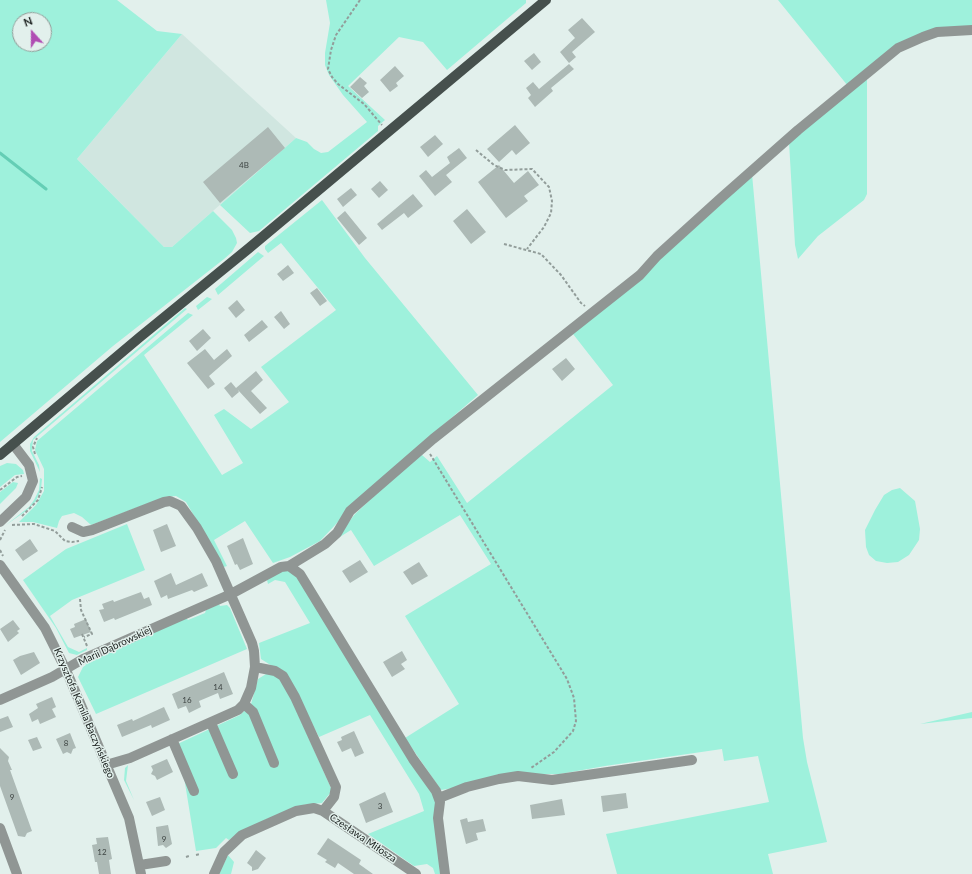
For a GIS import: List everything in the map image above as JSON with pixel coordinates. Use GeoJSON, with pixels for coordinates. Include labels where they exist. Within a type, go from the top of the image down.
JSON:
{"type":"FeatureCollection","features":[{"type":"Feature","properties":{"kind":"main road"},"geometry":{"type":"LineString","coordinates":[[0,455],[540,2]]}},
{"type":"Feature","properties":{"kind":"street","name":"Marii Dąbrowskiej"},"geometry":{"type":"LineString","coordinates":[[0,700],[28,689],[66,670],[83,659],[231,594],[280,567],[289,566],[326,544],[337,533],[350,511],[425,446],[593,310],[640,275],[657,256],[798,130],[898,48],[937,32],[972,30]]}},
{"type":"Feature","properties":{"kind":"street"},"geometry":{"type":"LineString","coordinates":[[2,526],[26,498],[33,481],[29,466],[14,444]]}},
{"type":"Feature","properties":{"kind":"street"},"geometry":{"type":"LineString","coordinates":[[72,527],[83,532],[92,530],[164,502],[176,503],[186,512],[212,554],[252,643],[254,667],[251,688],[244,704],[238,710],[130,758],[106,765]]}},
{"type":"Feature","properties":{"kind":"street","name":"Krzysztofa Kamila Baczyńskiego"},"geometry":{"type":"LineString","coordinates":[[0,565],[41,623],[66,670],[129,818],[141,870]]}},
{"type":"Feature","properties":{"kind":"street"},"geometry":{"type":"LineString","coordinates":[[289,566],[300,574],[413,759],[430,782],[439,798],[438,818],[445,874]]}},
{"type":"Feature","properties":{"kind":"street"},"geometry":{"type":"LineString","coordinates":[[254,667],[274,671],[283,676],[295,697],[336,788],[334,797],[323,811]]}},
{"type":"Feature","properties":{"kind":"street"},"geometry":{"type":"LineString","coordinates":[[244,704],[252,712],[274,763]]}},
{"type":"Feature","properties":{"kind":"street"},"geometry":{"type":"LineString","coordinates":[[211,723],[232,774]]}},
{"type":"Feature","properties":{"kind":"street"},"geometry":{"type":"LineString","coordinates":[[172,739],[194,791]]}},
{"type":"Feature","properties":{"kind":"street"},"geometry":{"type":"LineString","coordinates":[[439,798],[467,787],[518,776],[552,780],[692,760]]}},
{"type":"Feature","properties":{"kind":"street","name":"Czesława Miłosza"},"geometry":{"type":"LineString","coordinates":[[214,874],[224,852],[242,835],[296,811],[314,808],[323,811],[416,874]]}},
{"type":"Feature","properties":{"kind":"street"},"geometry":{"type":"LineString","coordinates":[[1,833],[17,874]]}},
{"type":"Feature","properties":{"kind":"street"},"geometry":{"type":"LineString","coordinates":[[141,870],[166,861]]}},
{"type":"Feature","properties":{"kind":"path"},"geometry":{"type":"LineString","coordinates":[[360,0],[336,35],[330,50],[328,69],[338,84],[364,104],[389,130]]}},
{"type":"Feature","properties":{"kind":"path"},"geometry":{"type":"LineString","coordinates":[[476,150],[494,165],[505,170],[532,169],[549,187],[552,201],[550,213],[544,227],[527,249]]}},
{"type":"Feature","properties":{"kind":"path"},"geometry":{"type":"LineString","coordinates":[[504,244],[541,254],[561,275],[581,303],[593,310]]}},
{"type":"Feature","properties":{"kind":"path"},"geometry":{"type":"LineString","coordinates":[[425,446],[567,678],[574,698],[576,721],[573,731],[554,752],[518,776]]}},
{"type":"Feature","properties":{"kind":"path"},"geometry":{"type":"LineString","coordinates":[[0,490],[16,477],[20,477],[21,482]]}},
{"type":"Feature","properties":{"kind":"path"},"geometry":{"type":"LineString","coordinates":[[10,525],[34,524],[54,531],[65,541],[72,542],[80,540]]}},
{"type":"Feature","properties":{"kind":"path"},"geometry":{"type":"LineString","coordinates":[[0,540],[2,526]]}},
{"type":"Feature","properties":{"kind":"path"},"geometry":{"type":"LineString","coordinates":[[80,599],[81,610],[92,634],[84,637]]}},
{"type":"Feature","properties":{"kind":"path"},"geometry":{"type":"LineString","coordinates":[[82,634],[87,648]]}},
{"type":"Feature","properties":{"kind":"path"},"geometry":{"type":"LineString","coordinates":[[196,855],[200,854]]}},
{"type":"Feature","properties":{"kind":"shaded area"},"geometry":{"type":"Polygon","coordinates":[[[182,34],[296,138],[172,247],[164,247],[77,159],[182,34]]]}},
{"type":"Feature","properties":{"kind":"green space"},"geometry":{"type":"Polygon","coordinates":[[[0,0],[117,0],[157,31],[182,34],[77,159],[164,247],[172,247],[213,211],[232,230],[237,243],[232,252],[224,259],[113,346],[0,442],[0,0]]]}},
{"type":"Feature","properties":{"kind":"green space"},"geometry":{"type":"Polygon","coordinates":[[[326,0],[526,0],[526,3],[447,70],[423,42],[399,37],[348,86],[385,120],[378,126],[378,131],[259,231],[250,233],[220,205],[296,138],[307,142],[321,153],[328,152],[367,122],[343,95],[329,75],[325,65],[325,53],[330,23],[326,0]]]}},
{"type":"Feature","properties":{"kind":"green space"},"geometry":{"type":"Polygon","coordinates":[[[778,0],[972,0],[972,27],[924,33],[848,86],[778,0]]]}},
{"type":"Feature","properties":{"kind":"green space"},"geometry":{"type":"Polygon","coordinates":[[[867,79],[867,194],[864,200],[818,236],[798,259],[795,245],[789,142],[867,79]]]}},
{"type":"Feature","properties":{"kind":"green space"},"geometry":{"type":"Polygon","coordinates":[[[752,174],[803,738],[807,762],[827,842],[768,854],[773,874],[617,874],[606,834],[769,802],[758,756],[724,761],[722,749],[560,774],[538,774],[441,790],[405,738],[459,704],[405,616],[491,564],[460,515],[374,566],[351,530],[335,540],[355,514],[417,456],[422,455],[430,462],[437,456],[467,503],[613,385],[573,334],[752,174]]]}},
{"type":"Feature","properties":{"kind":"green space"},"geometry":{"type":"Polygon","coordinates":[[[322,200],[365,258],[478,395],[370,488],[320,541],[290,557],[273,563],[245,521],[214,540],[227,566],[224,567],[186,502],[176,496],[165,497],[91,525],[82,517],[74,513],[62,516],[57,528],[33,522],[19,522],[36,505],[44,491],[44,469],[35,450],[37,441],[188,313],[193,315],[144,355],[222,475],[243,463],[214,415],[224,409],[251,429],[289,402],[261,367],[336,310],[281,243],[268,253],[265,249],[265,246],[322,200]]]}},
{"type":"Feature","properties":{"kind":"green space"},"geometry":{"type":"Polygon","coordinates":[[[258,252],[264,256],[218,295],[215,289],[258,252]]]}},
{"type":"Feature","properties":{"kind":"green space"},"geometry":{"type":"Polygon","coordinates":[[[207,297],[212,299],[198,310],[196,306],[207,297]]]}},
{"type":"Feature","properties":{"kind":"green space"},"geometry":{"type":"Polygon","coordinates":[[[185,308],[187,309],[33,440],[32,451],[39,465],[40,472],[30,451],[30,444],[34,437],[185,308]]]}},
{"type":"Feature","properties":{"kind":"green space"},"geometry":{"type":"Polygon","coordinates":[[[7,463],[16,464],[23,470],[24,474],[15,475],[0,487],[0,466],[7,463]]]}},
{"type":"Feature","properties":{"kind":"green space"},"geometry":{"type":"Polygon","coordinates":[[[40,478],[42,479],[41,489],[36,501],[26,511],[6,525],[29,507],[39,490],[40,478]]]}},
{"type":"Feature","properties":{"kind":"green space"},"geometry":{"type":"Polygon","coordinates":[[[13,482],[18,483],[16,488],[0,504],[0,492],[13,482]]]}},
{"type":"Feature","properties":{"kind":"green space"},"geometry":{"type":"Polygon","coordinates":[[[900,488],[915,501],[920,529],[919,540],[909,555],[898,562],[887,563],[876,561],[869,555],[866,547],[865,530],[884,495],[892,490],[900,488]]]}},
{"type":"Feature","properties":{"kind":"green space"},"geometry":{"type":"Polygon","coordinates":[[[127,524],[145,570],[72,600],[50,616],[68,647],[79,652],[87,648],[87,650],[77,655],[69,653],[56,628],[23,580],[66,549],[127,524]]]}},
{"type":"Feature","properties":{"kind":"green space"},"geometry":{"type":"Polygon","coordinates":[[[281,571],[289,571],[298,578],[430,788],[435,799],[440,874],[435,874],[433,868],[427,864],[414,866],[368,834],[424,811],[419,794],[370,715],[319,737],[288,676],[261,659],[259,643],[310,623],[285,582],[275,580],[268,584],[267,580],[281,571]]]}},
{"type":"Feature","properties":{"kind":"green space"},"geometry":{"type":"Polygon","coordinates":[[[219,604],[220,606],[227,605],[230,608],[247,649],[96,714],[78,677],[83,667],[86,665],[85,663],[186,618],[188,620],[205,613],[206,610],[219,604]]]}},
{"type":"Feature","properties":{"kind":"green space"},"geometry":{"type":"Polygon","coordinates":[[[266,674],[271,674],[279,678],[285,685],[331,788],[331,792],[322,803],[303,805],[267,819],[238,833],[229,840],[226,838],[216,848],[196,851],[184,777],[171,747],[240,715],[251,704],[258,679],[266,674]]]}},
{"type":"Feature","properties":{"kind":"green space"},"geometry":{"type":"Polygon","coordinates":[[[972,712],[972,718],[920,724],[972,712]]]}},
{"type":"Feature","properties":{"kind":"green space"},"geometry":{"type":"Polygon","coordinates":[[[128,765],[126,781],[134,800],[124,780],[125,768],[128,765]]]}},
{"type":"Feature","properties":{"kind":"green space"},"geometry":{"type":"Polygon","coordinates":[[[228,855],[234,862],[231,874],[219,874],[228,855]]]}},
{"type":"Feature","properties":{"kind":"building"},"geometry":{"type":"Polygon","coordinates":[[[582,18],[595,32],[572,52],[576,57],[569,63],[560,52],[575,38],[568,30],[582,18]]]}},
{"type":"Feature","properties":{"kind":"building"},"geometry":{"type":"Polygon","coordinates":[[[534,53],[541,62],[532,70],[524,61],[534,53]]]}},
{"type":"Feature","properties":{"kind":"building"},"geometry":{"type":"Polygon","coordinates":[[[569,64],[574,69],[551,88],[553,91],[535,107],[528,98],[531,95],[526,88],[533,82],[539,89],[569,64]]]}},
{"type":"Feature","properties":{"kind":"building"},"geometry":{"type":"Polygon","coordinates":[[[395,66],[404,76],[396,83],[398,86],[390,92],[380,80],[395,66]]]}},
{"type":"Feature","properties":{"kind":"building"},"geometry":{"type":"Polygon","coordinates":[[[360,77],[367,83],[364,86],[369,92],[362,98],[350,87],[360,77]]]}},
{"type":"Feature","properties":{"kind":"building"},"geometry":{"type":"Polygon","coordinates":[[[515,125],[530,143],[516,155],[512,150],[499,162],[487,149],[515,125]]]}},
{"type":"Feature","properties":{"kind":"building"},"geometry":{"type":"Polygon","coordinates":[[[268,127],[285,148],[220,203],[203,182],[268,127]]]}},
{"type":"Feature","properties":{"kind":"building"},"geometry":{"type":"Polygon","coordinates":[[[435,135],[443,144],[428,157],[420,147],[435,135]]]}},
{"type":"Feature","properties":{"kind":"building"},"geometry":{"type":"Polygon","coordinates":[[[459,148],[467,158],[446,175],[452,182],[435,196],[419,176],[426,170],[432,177],[450,163],[447,157],[459,148]]]}},
{"type":"Feature","properties":{"kind":"building"},"geometry":{"type":"Polygon","coordinates":[[[499,165],[514,183],[528,171],[539,185],[524,196],[528,201],[506,218],[478,182],[499,165]]]}},
{"type":"Feature","properties":{"kind":"building"},"geometry":{"type":"Polygon","coordinates":[[[380,181],[388,190],[379,198],[371,189],[380,181]]]}},
{"type":"Feature","properties":{"kind":"building"},"geometry":{"type":"Polygon","coordinates":[[[351,188],[357,195],[343,207],[337,199],[351,188]]]}},
{"type":"Feature","properties":{"kind":"building"},"geometry":{"type":"Polygon","coordinates":[[[413,194],[423,206],[408,218],[404,213],[382,230],[377,224],[413,194]]]}},
{"type":"Feature","properties":{"kind":"building"},"geometry":{"type":"Polygon","coordinates":[[[467,209],[486,232],[471,244],[453,221],[467,209]]]}},
{"type":"Feature","properties":{"kind":"building"},"geometry":{"type":"Polygon","coordinates":[[[345,211],[367,238],[359,245],[337,218],[345,211]]]}},
{"type":"Feature","properties":{"kind":"building"},"geometry":{"type":"Polygon","coordinates":[[[288,265],[294,273],[283,281],[277,274],[288,265]]]}},
{"type":"Feature","properties":{"kind":"building"},"geometry":{"type":"Polygon","coordinates":[[[317,288],[327,301],[320,306],[310,293],[317,288]]]}},
{"type":"Feature","properties":{"kind":"building"},"geometry":{"type":"Polygon","coordinates":[[[237,300],[245,310],[236,318],[228,308],[237,300]]]}},
{"type":"Feature","properties":{"kind":"building"},"geometry":{"type":"Polygon","coordinates":[[[281,311],[290,324],[284,329],[274,317],[281,311]]]}},
{"type":"Feature","properties":{"kind":"building"},"geometry":{"type":"Polygon","coordinates":[[[262,320],[268,327],[249,342],[244,335],[262,320]]]}},
{"type":"Feature","properties":{"kind":"building"},"geometry":{"type":"Polygon","coordinates":[[[203,329],[211,338],[197,351],[189,341],[203,329]]]}},
{"type":"Feature","properties":{"kind":"building"},"geometry":{"type":"Polygon","coordinates":[[[205,349],[214,360],[227,349],[232,356],[209,376],[215,384],[208,389],[187,363],[205,349]]]}},
{"type":"Feature","properties":{"kind":"building"},"geometry":{"type":"Polygon","coordinates":[[[566,358],[575,369],[562,381],[552,369],[566,358]]]}},
{"type":"Feature","properties":{"kind":"building"},"geometry":{"type":"Polygon","coordinates":[[[256,371],[263,380],[251,391],[267,408],[260,414],[238,390],[239,392],[232,398],[224,388],[231,382],[236,388],[256,371]]]}},
{"type":"Feature","properties":{"kind":"building"},"geometry":{"type":"Polygon","coordinates":[[[167,524],[176,546],[161,552],[153,530],[167,524]]]}},
{"type":"Feature","properties":{"kind":"building"},"geometry":{"type":"Polygon","coordinates":[[[243,538],[253,564],[240,570],[237,564],[235,565],[227,546],[243,538]]]}},
{"type":"Feature","properties":{"kind":"building"},"geometry":{"type":"Polygon","coordinates":[[[30,539],[38,551],[23,561],[15,550],[30,539]]]}},
{"type":"Feature","properties":{"kind":"building"},"geometry":{"type":"Polygon","coordinates":[[[360,560],[368,572],[350,583],[342,571],[360,560]]]}},
{"type":"Feature","properties":{"kind":"building"},"geometry":{"type":"Polygon","coordinates":[[[419,562],[428,576],[412,585],[403,572],[419,562]]]}},
{"type":"Feature","properties":{"kind":"building"},"geometry":{"type":"Polygon","coordinates":[[[171,573],[176,585],[202,573],[208,586],[194,592],[192,590],[168,599],[167,595],[161,598],[154,581],[171,573]]]}},
{"type":"Feature","properties":{"kind":"building"},"geometry":{"type":"Polygon","coordinates":[[[141,592],[144,599],[149,597],[152,605],[115,620],[114,618],[104,622],[99,610],[104,609],[102,604],[113,600],[114,602],[141,592]]]}},
{"type":"Feature","properties":{"kind":"building"},"geometry":{"type":"Polygon","coordinates":[[[86,619],[91,632],[74,638],[70,629],[75,627],[74,624],[86,619]]]}},
{"type":"Feature","properties":{"kind":"building"},"geometry":{"type":"Polygon","coordinates":[[[13,620],[20,629],[17,631],[19,633],[8,642],[0,629],[13,620]]]}},
{"type":"Feature","properties":{"kind":"building"},"geometry":{"type":"Polygon","coordinates":[[[402,651],[407,660],[401,664],[405,669],[392,677],[383,662],[402,651]]]}},
{"type":"Feature","properties":{"kind":"building"},"geometry":{"type":"Polygon","coordinates":[[[34,652],[40,663],[21,675],[13,660],[20,656],[34,652]]]}},
{"type":"Feature","properties":{"kind":"building"},"geometry":{"type":"Polygon","coordinates":[[[224,672],[233,694],[220,699],[218,693],[199,701],[201,707],[189,713],[186,706],[178,709],[172,694],[224,672]]]}},
{"type":"Feature","properties":{"kind":"building"},"geometry":{"type":"Polygon","coordinates":[[[52,697],[56,707],[52,709],[56,717],[40,724],[38,719],[32,722],[29,714],[38,708],[36,704],[52,697]]]}},
{"type":"Feature","properties":{"kind":"building"},"geometry":{"type":"Polygon","coordinates":[[[164,707],[170,720],[152,728],[151,725],[122,737],[117,725],[132,719],[133,721],[164,707]]]}},
{"type":"Feature","properties":{"kind":"building"},"geometry":{"type":"Polygon","coordinates":[[[8,716],[13,727],[0,732],[0,719],[8,716]]]}},
{"type":"Feature","properties":{"kind":"building"},"geometry":{"type":"Polygon","coordinates":[[[354,731],[364,753],[355,757],[351,748],[342,752],[337,742],[342,740],[341,737],[354,731]]]}},
{"type":"Feature","properties":{"kind":"building"},"geometry":{"type":"Polygon","coordinates":[[[70,733],[76,748],[73,749],[71,754],[67,752],[63,754],[56,739],[70,733]]]}},
{"type":"Feature","properties":{"kind":"building"},"geometry":{"type":"Polygon","coordinates":[[[37,737],[42,748],[33,751],[28,740],[37,737]]]}},
{"type":"Feature","properties":{"kind":"building"},"geometry":{"type":"Polygon","coordinates":[[[0,748],[9,757],[8,761],[12,770],[10,770],[32,831],[27,833],[25,837],[18,836],[0,786],[0,748]]]}},
{"type":"Feature","properties":{"kind":"building"},"geometry":{"type":"Polygon","coordinates":[[[167,759],[173,772],[157,780],[155,776],[151,774],[153,770],[151,766],[167,759]]]}},
{"type":"Feature","properties":{"kind":"building"},"geometry":{"type":"Polygon","coordinates":[[[385,792],[393,812],[366,823],[359,804],[385,792]]]}},
{"type":"Feature","properties":{"kind":"building"},"geometry":{"type":"Polygon","coordinates":[[[626,793],[628,808],[603,812],[601,796],[626,793]]]}},
{"type":"Feature","properties":{"kind":"building"},"geometry":{"type":"Polygon","coordinates":[[[160,797],[165,810],[152,816],[146,802],[160,797]]]}},
{"type":"Feature","properties":{"kind":"building"},"geometry":{"type":"Polygon","coordinates":[[[562,799],[565,815],[532,819],[530,805],[562,799]]]}},
{"type":"Feature","properties":{"kind":"building"},"geometry":{"type":"Polygon","coordinates":[[[467,818],[468,822],[483,819],[486,831],[476,833],[478,840],[466,844],[460,820],[467,818]]]}},
{"type":"Feature","properties":{"kind":"building"},"geometry":{"type":"Polygon","coordinates":[[[168,825],[172,844],[166,848],[163,845],[158,846],[156,827],[168,825]]]}},
{"type":"Feature","properties":{"kind":"building"},"geometry":{"type":"Polygon","coordinates":[[[108,837],[112,859],[109,860],[111,874],[99,874],[92,845],[97,844],[96,838],[108,837]]]}},
{"type":"Feature","properties":{"kind":"building"},"geometry":{"type":"Polygon","coordinates":[[[328,838],[361,860],[359,864],[373,874],[354,874],[338,863],[335,868],[325,862],[327,860],[317,854],[328,838]]]}},
{"type":"Feature","properties":{"kind":"building"},"geometry":{"type":"Polygon","coordinates":[[[256,850],[266,858],[258,869],[252,871],[252,867],[247,863],[256,850]]]}},
{"type":"Feature","properties":{"kind":"waterway"},"geometry":{"type":"LineString","coordinates":[[0,153],[46,189]]}}]}
